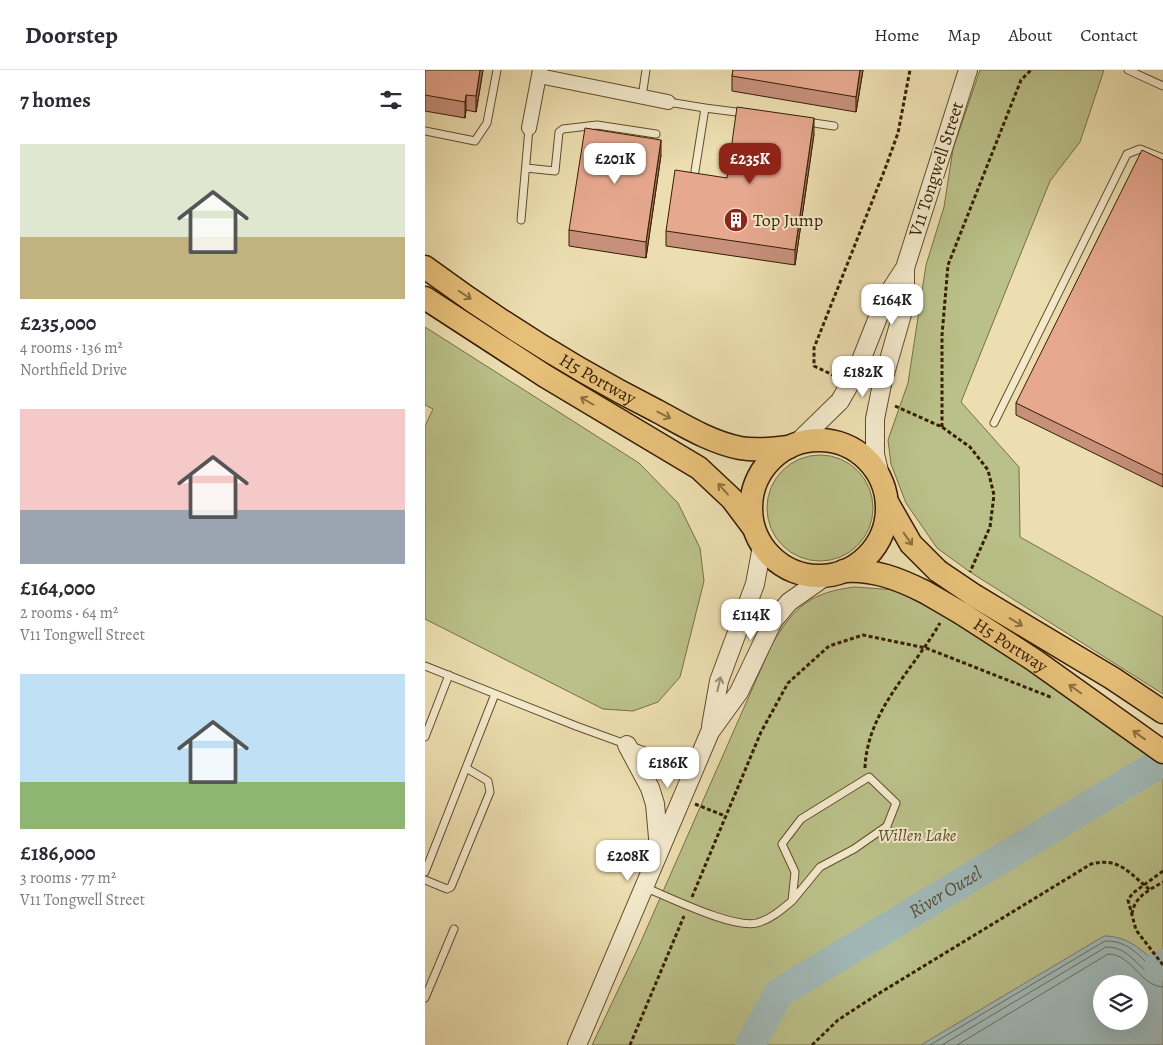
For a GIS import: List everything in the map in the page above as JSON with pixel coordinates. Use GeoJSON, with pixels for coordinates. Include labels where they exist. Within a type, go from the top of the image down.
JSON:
{"type":"FeatureCollection","features":[{"type":"Feature","properties":{"kind":"main road","name":"H5 Portway"},"geometry":{"type":"LineString","coordinates":[[425,267],[588,375],[698,433],[721,443],[741,448],[759,450],[792,445]]}},
{"type":"Feature","properties":{"kind":"main road","name":"H5 Portway"},"geometry":{"type":"LineString","coordinates":[[425,298],[545,376],[699,468],[732,499],[758,537]]}},
{"type":"Feature","properties":{"kind":"main road"},"geometry":{"type":"LineString","coordinates":[[812,440],[829,441],[845,445],[860,454],[872,465],[881,480],[887,502],[885,523],[877,544],[863,560],[835,574],[808,575],[790,570],[775,560],[758,537],[751,512],[756,480],[775,455],[792,445],[812,440]]}},
{"type":"Feature","properties":{"kind":"main road","name":"H5 Portway"},"geometry":{"type":"LineString","coordinates":[[887,502],[911,544],[938,571],[970,588],[1163,712]]}},
{"type":"Feature","properties":{"kind":"main road","name":"H5 Portway"},"geometry":{"type":"LineString","coordinates":[[835,574],[862,570],[899,580],[925,592],[951,618],[1115,717],[1163,752]]}},
{"type":"Feature","properties":{"kind":"street","name":"V11 Tongwell Street"},"geometry":{"type":"LineString","coordinates":[[792,445],[840,401],[856,373],[886,297],[905,268],[968,70]]}},
{"type":"Feature","properties":{"kind":"street"},"geometry":{"type":"LineString","coordinates":[[529,128],[539,73],[668,102]]}},
{"type":"Feature","properties":{"kind":"street","name":"V11 Tongwell Street"},"geometry":{"type":"LineString","coordinates":[[881,480],[875,454],[875,419],[882,384],[905,304],[905,268]]}},
{"type":"Feature","properties":{"kind":"street"},"geometry":{"type":"LineString","coordinates":[[577,1045],[710,732],[719,681],[755,584],[758,537]]}},
{"type":"Feature","properties":{"kind":"street"},"geometry":{"type":"LineString","coordinates":[[710,732],[739,692],[773,621],[789,602],[835,574]]}},
{"type":"Feature","properties":{"kind":"street"},"geometry":{"type":"LineString","coordinates":[[627,745],[651,788],[655,804],[659,850]]}},
{"type":"Feature","properties":{"kind":"lane"},"geometry":{"type":"LineString","coordinates":[[425,131],[475,141],[487,123],[497,70]]}},
{"type":"Feature","properties":{"kind":"lane"},"geometry":{"type":"LineString","coordinates":[[641,97],[646,70]]}},
{"type":"Feature","properties":{"kind":"lane"},"geometry":{"type":"LineString","coordinates":[[1128,70],[1163,86]]}},
{"type":"Feature","properties":{"kind":"lane"},"geometry":{"type":"LineString","coordinates":[[668,102],[751,114]]}},
{"type":"Feature","properties":{"kind":"lane"},"geometry":{"type":"LineString","coordinates":[[695,171],[705,108]]}},
{"type":"Feature","properties":{"kind":"lane"},"geometry":{"type":"LineString","coordinates":[[797,121],[834,126]]}},
{"type":"Feature","properties":{"kind":"lane"},"geometry":{"type":"LineString","coordinates":[[526,168],[555,171],[559,132],[563,129],[597,125],[656,134]]}},
{"type":"Feature","properties":{"kind":"lane"},"geometry":{"type":"LineString","coordinates":[[521,220],[529,128]]}},
{"type":"Feature","properties":{"kind":"lane"},"geometry":{"type":"LineString","coordinates":[[994,423],[1127,154],[1141,149],[1163,158]]}},
{"type":"Feature","properties":{"kind":"lane"},"geometry":{"type":"LineString","coordinates":[[425,666],[627,745],[695,769]]}},
{"type":"Feature","properties":{"kind":"lane"},"geometry":{"type":"LineString","coordinates":[[425,737],[449,676]]}},
{"type":"Feature","properties":{"kind":"lane"},"geometry":{"type":"LineString","coordinates":[[425,872],[495,694]]}},
{"type":"Feature","properties":{"kind":"lane"},"geometry":{"type":"LineString","coordinates":[[425,880],[447,889],[451,887],[490,792],[488,781],[466,768]]}},
{"type":"Feature","properties":{"kind":"lane"},"geometry":{"type":"LineString","coordinates":[[643,887],[735,923],[756,923],[777,915],[792,901],[820,867],[854,849],[887,826],[896,803],[869,777],[801,819],[782,844],[795,872],[792,901]]}},
{"type":"Feature","properties":{"kind":"lane"},"geometry":{"type":"LineString","coordinates":[[425,998],[454,929]]}},
{"type":"Feature","properties":{"kind":"path"},"geometry":{"type":"LineString","coordinates":[[839,378],[814,366],[814,348],[898,133],[910,70]]}},
{"type":"Feature","properties":{"kind":"path"},"geometry":{"type":"LineString","coordinates":[[942,426],[942,335],[948,265],[1021,80],[1031,70]]}},
{"type":"Feature","properties":{"kind":"path"},"geometry":{"type":"LineString","coordinates":[[888,403],[942,426],[970,446],[988,470],[994,495],[990,527],[970,588]]}},
{"type":"Feature","properties":{"kind":"path"},"geometry":{"type":"LineString","coordinates":[[869,777],[865,773],[866,754],[874,724],[895,689],[951,618]]}},
{"type":"Feature","properties":{"kind":"path"},"geometry":{"type":"LineString","coordinates":[[630,1045],[761,732],[788,683],[829,646],[863,635],[926,648],[1058,700]]}},
{"type":"Feature","properties":{"kind":"path"},"geometry":{"type":"LineString","coordinates":[[683,799],[725,816]]}},
{"type":"Feature","properties":{"kind":"path"},"geometry":{"type":"LineString","coordinates":[[812,1045],[838,1020],[878,994],[1091,864],[1106,861],[1118,864],[1150,890]]}},
{"type":"Feature","properties":{"kind":"path"},"geometry":{"type":"LineString","coordinates":[[1163,871],[1133,893],[1128,900],[1136,930],[1163,965]]}},
{"type":"Feature","properties":{"kind":"path"},"geometry":{"type":"LineString","coordinates":[[1132,917],[1133,906],[1140,897],[1163,882]]}},
{"type":"Feature","properties":{"kind":"green space"},"geometry":{"type":"Polygon","coordinates":[[[980,70],[1104,70],[1080,142],[1050,181],[961,402],[1019,467],[1020,537],[1163,617],[1163,694],[970,572],[937,548],[906,503],[891,464],[888,440],[908,383],[926,265],[944,207],[953,149],[980,70]]]}},
{"type":"Feature","properties":{"kind":"green space"},"geometry":{"type":"Polygon","coordinates":[[[425,327],[639,463],[678,503],[700,548],[704,581],[680,677],[658,702],[633,711],[603,709],[425,619],[425,426],[433,409],[425,405],[425,327]]]}},
{"type":"Feature","properties":{"kind":"green space"},"geometry":{"type":"Polygon","coordinates":[[[820,455],[840,459],[857,471],[869,488],[873,508],[869,528],[857,545],[840,557],[820,561],[800,557],[783,545],[771,528],[767,508],[771,488],[783,471],[800,459],[820,455]]]}},
{"type":"Feature","properties":{"kind":"green space","name":"Willen Lake"},"geometry":{"type":"Polygon","coordinates":[[[855,587],[925,592],[1163,752],[1163,1045],[592,1045],[639,946],[772,644],[796,611],[815,597],[855,587]]]}},
{"type":"Feature","properties":{"kind":"water"},"geometry":{"type":"Polygon","coordinates":[[[1104,936],[1129,942],[1163,970],[1163,1045],[921,1045],[1104,936]]]}},
{"type":"Feature","properties":{"kind":"building"},"geometry":{"type":"Polygon","coordinates":[[[425,70],[480,70],[476,96],[466,95],[465,102],[425,95],[425,70]]]}},
{"type":"Feature","properties":{"kind":"building"},"geometry":{"type":"Polygon","coordinates":[[[733,70],[860,70],[856,97],[732,76],[733,70]]]}},
{"type":"Feature","properties":{"kind":"building","name":"Top Jump"},"geometry":{"type":"Polygon","coordinates":[[[737,107],[814,118],[795,250],[666,231],[675,170],[727,178],[737,107]]]}},
{"type":"Feature","properties":{"kind":"building"},"geometry":{"type":"Polygon","coordinates":[[[585,128],[661,140],[646,242],[569,230],[585,128]]]}},
{"type":"Feature","properties":{"kind":"building"},"geometry":{"type":"Polygon","coordinates":[[[1142,150],[1163,160],[1163,475],[1016,403],[1142,150]]]}},
{"type":"Feature","properties":{"kind":"waterway","name":"River Ouzel"},"geometry":{"type":"LineString","coordinates":[[750,1045],[779,993],[1163,761]]}},
{"type":"Feature","properties":{"kind":"waterway"},"geometry":{"type":"LineString","coordinates":[[1159,966],[1163,964]]}},
{"type":"Feature","properties":{"kind":"place","name":"Top Jump"},"geometry":{"type":"Point","coordinates":[736,220]}}]}
